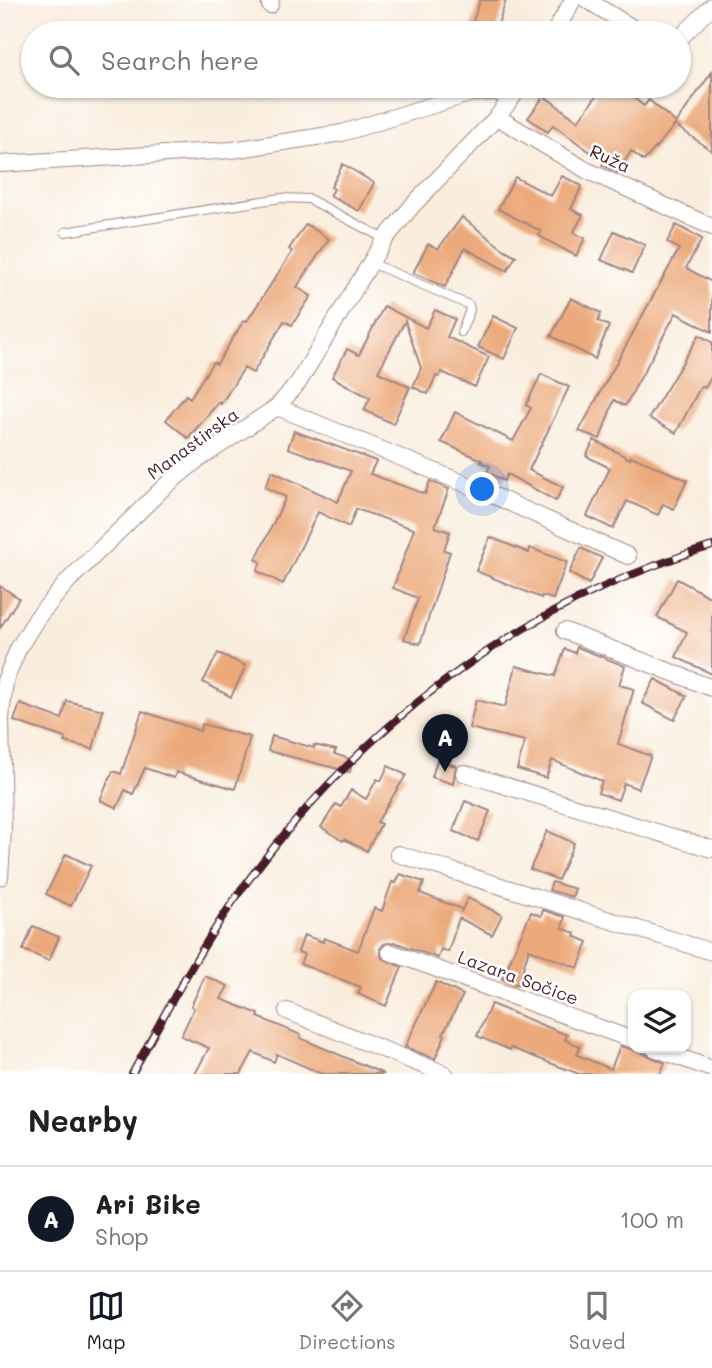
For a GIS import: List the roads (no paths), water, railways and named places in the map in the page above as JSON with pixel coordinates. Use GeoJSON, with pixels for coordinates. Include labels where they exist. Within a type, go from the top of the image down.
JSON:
{"type":"FeatureCollection","features":[{"type":"Feature","properties":{"kind":"street"},"geometry":{"type":"LineString","coordinates":[[561,21],[573,0]]}},
{"type":"Feature","properties":{"kind":"street"},"geometry":{"type":"LineString","coordinates":[[587,0],[621,21]]}},
{"type":"Feature","properties":{"kind":"street"},"geometry":{"type":"LineString","coordinates":[[691,27],[712,6]]}},
{"type":"Feature","properties":{"kind":"street"},"geometry":{"type":"LineString","coordinates":[[0,164],[232,150],[342,133],[456,98]]}},
{"type":"Feature","properties":{"kind":"street","name":"Manastirska"},"geometry":{"type":"LineString","coordinates":[[0,877],[3,830],[1,718],[5,681],[18,649],[37,618],[68,581],[163,488],[196,461],[277,407],[298,383],[385,239],[412,205],[497,117],[512,98]]}},
{"type":"Feature","properties":{"kind":"street","name":"Ruža"},"geometry":{"type":"LineString","coordinates":[[497,117],[586,170],[712,227]]}},
{"type":"Feature","properties":{"kind":"street"},"geometry":{"type":"LineString","coordinates":[[277,407],[490,494],[628,556]]}},
{"type":"Feature","properties":{"kind":"street"},"geometry":{"type":"LineString","coordinates":[[565,631],[712,688]]}},
{"type":"Feature","properties":{"kind":"street"},"geometry":{"type":"LineString","coordinates":[[464,773],[712,849]]}},
{"type":"Feature","properties":{"kind":"street"},"geometry":{"type":"LineString","coordinates":[[398,854],[712,952]]}},
{"type":"Feature","properties":{"kind":"street","name":"Lazara Sočice"},"geometry":{"type":"LineString","coordinates":[[390,952],[628,1038]]}},
{"type":"Feature","properties":{"kind":"street"},"geometry":{"type":"LineString","coordinates":[[287,1011],[445,1074]]}},
{"type":"Feature","properties":{"kind":"street"},"geometry":{"type":"LineString","coordinates":[[668,1053],[712,1069]]}},
{"type":"Feature","properties":{"kind":"lane"},"geometry":{"type":"LineString","coordinates":[[65,232],[281,198],[309,199],[385,239]]}},
{"type":"Feature","properties":{"kind":"lane"},"geometry":{"type":"LineString","coordinates":[[371,262],[469,305],[470,310],[461,332]]}},
{"type":"Feature","properties":{"kind":"railway"},"geometry":{"type":"LineString","coordinates":[[132,1074],[193,964],[234,900],[281,839],[331,782],[385,730],[443,682],[505,640],[571,603],[639,572],[712,546]]}},
{"type":"Feature","properties":{"kind":"place","name":"Ari Bike"},"geometry":{"type":"Point","coordinates":[445,772]}}]}
